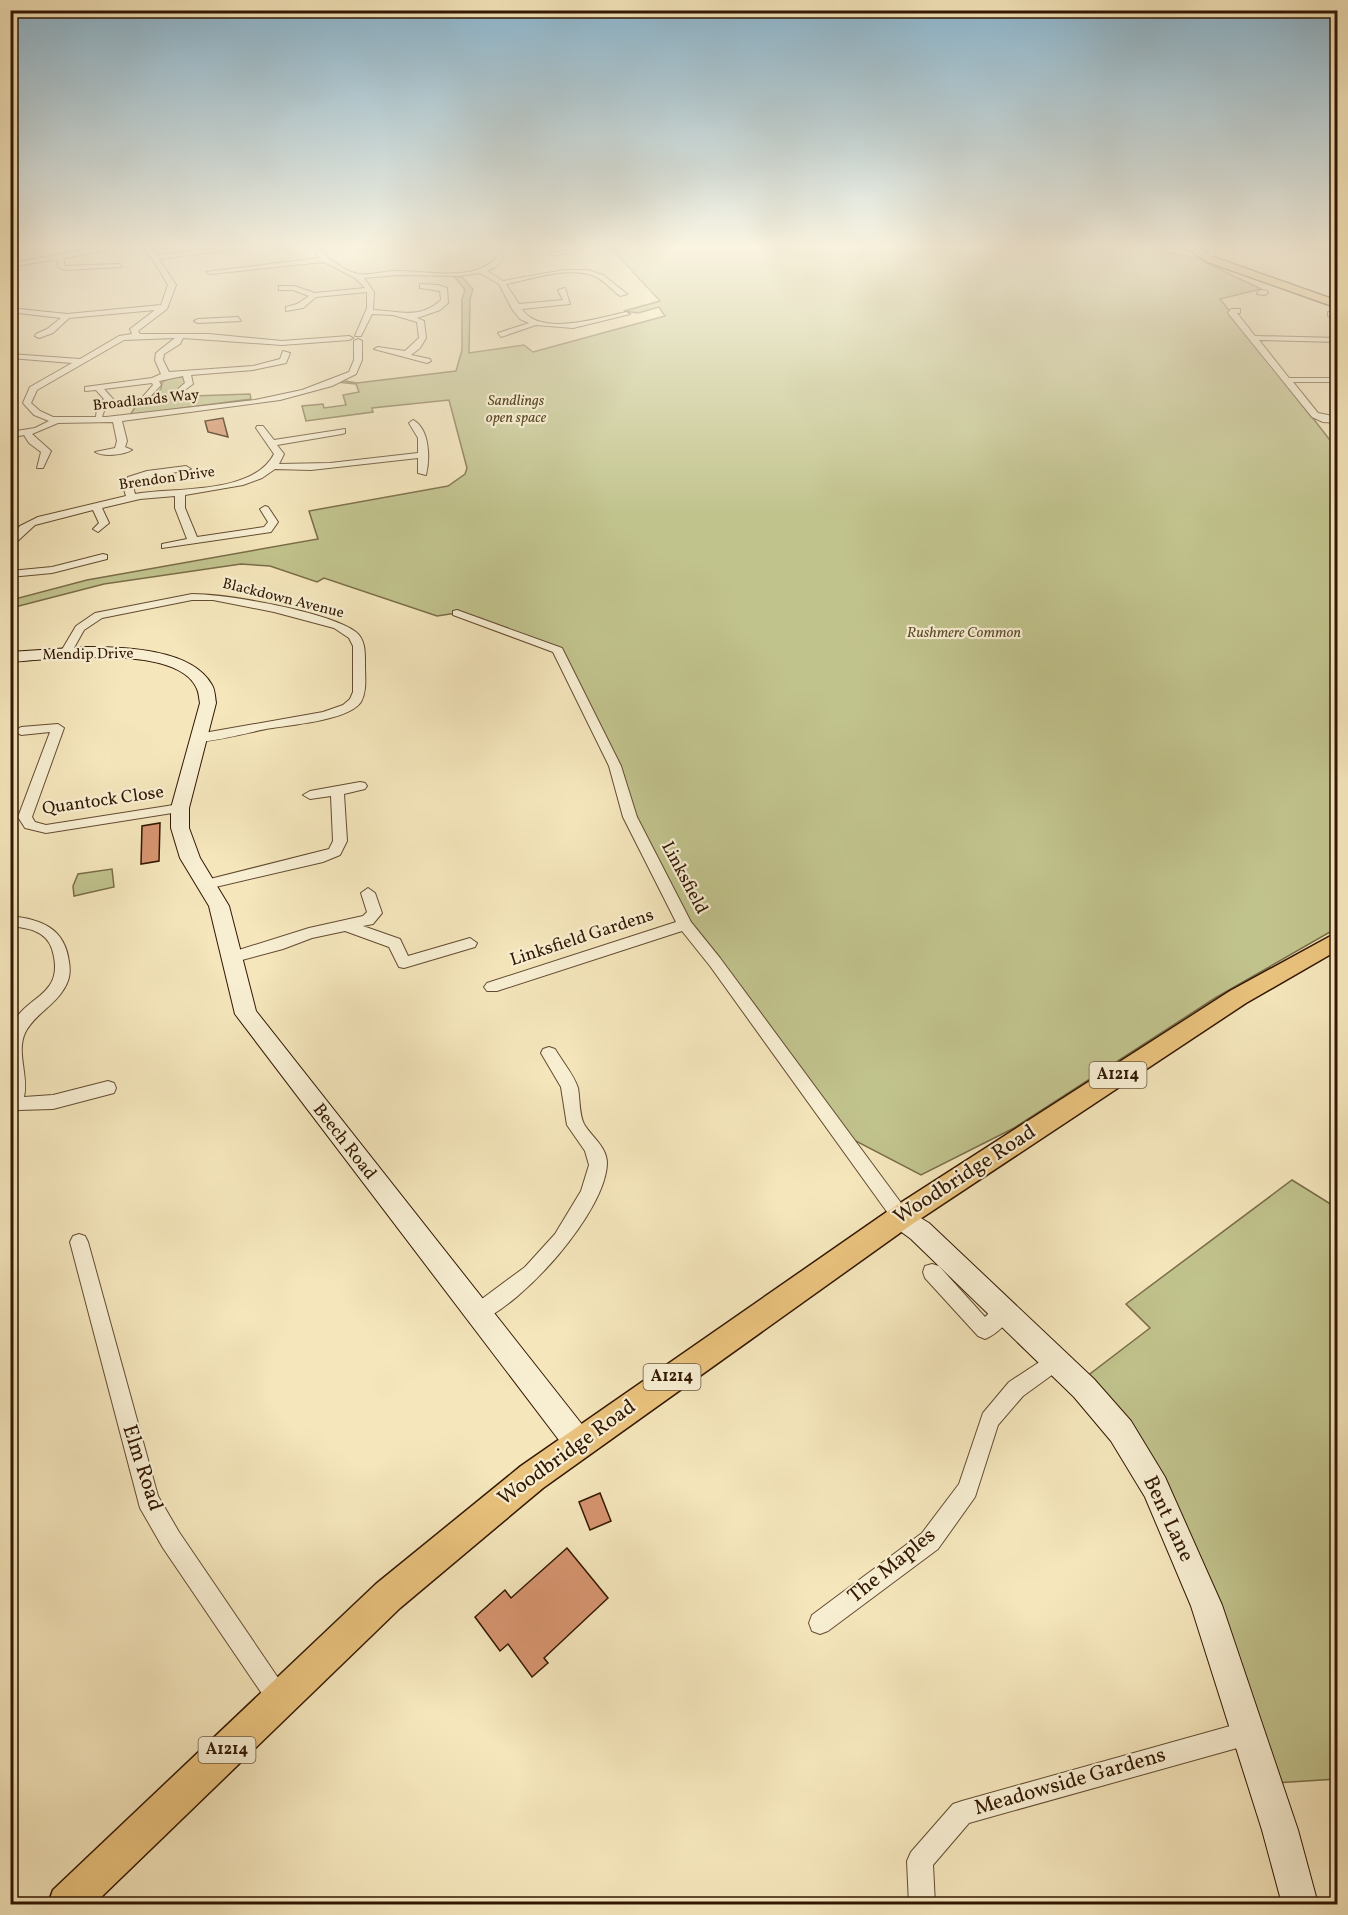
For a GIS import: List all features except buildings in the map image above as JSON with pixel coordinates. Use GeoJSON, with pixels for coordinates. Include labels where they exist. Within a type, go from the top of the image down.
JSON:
{"type":"FeatureCollection","features":[{"type":"Feature","properties":{"kind":"main road","name":"Woodbridge Road"},"geometry":{"type":"LineString","coordinates":[[66,1905],[128,1848],[279,1699],[422,1566],[477,1519],[578,1442],[901,1216],[1238,997],[1338,940]]}},
{"type":"Feature","properties":{"kind":"street","name":"Broadlands Way"},"geometry":{"type":"LineString","coordinates":[[133,334],[78,361],[33,389],[27,403],[33,411],[57,420],[117,418],[251,406],[313,389],[352,374],[358,360],[360,338],[282,343],[220,337],[179,338],[138,334]]}},
{"type":"Feature","properties":{"kind":"street"},"geometry":{"type":"LineString","coordinates":[[220,337],[224,334]]}},
{"type":"Feature","properties":{"kind":"street"},"geometry":{"type":"LineString","coordinates":[[402,356],[418,348],[423,334]]}},
{"type":"Feature","properties":{"kind":"street"},"geometry":{"type":"LineString","coordinates":[[1252,334],[1315,415],[1323,419],[1338,420]]}},
{"type":"Feature","properties":{"kind":"street"},"geometry":{"type":"LineString","coordinates":[[166,375],[159,360],[160,353],[177,342],[179,338]]}},
{"type":"Feature","properties":{"kind":"street"},"geometry":{"type":"LineString","coordinates":[[1255,338],[1338,340]]}},
{"type":"Feature","properties":{"kind":"street"},"geometry":{"type":"LineString","coordinates":[[378,349],[428,361]]}},
{"type":"Feature","properties":{"kind":"street"},"geometry":{"type":"LineString","coordinates":[[88,389],[154,380],[166,375],[278,363],[285,359],[286,353]]}},
{"type":"Feature","properties":{"kind":"street"},"geometry":{"type":"LineString","coordinates":[[16,354],[78,361]]}},
{"type":"Feature","properties":{"kind":"street"},"geometry":{"type":"LineString","coordinates":[[182,389],[189,384],[186,373]]}},
{"type":"Feature","properties":{"kind":"street"},"geometry":{"type":"LineString","coordinates":[[144,400],[155,390],[157,385],[154,380]]}},
{"type":"Feature","properties":{"kind":"street"},"geometry":{"type":"LineString","coordinates":[[1287,380],[1338,380]]}},
{"type":"Feature","properties":{"kind":"street"},"geometry":{"type":"LineString","coordinates":[[99,389],[109,399],[101,407],[99,414]]}},
{"type":"Feature","properties":{"kind":"street"},"geometry":{"type":"LineString","coordinates":[[188,410],[189,422]]}},
{"type":"Feature","properties":{"kind":"street"},"geometry":{"type":"LineString","coordinates":[[117,418],[118,434],[122,441],[119,451]]}},
{"type":"Feature","properties":{"kind":"street"},"geometry":{"type":"LineString","coordinates":[[10,435],[27,433],[57,420]]}},
{"type":"Feature","properties":{"kind":"street"},"geometry":{"type":"LineString","coordinates":[[413,423],[420,430],[424,444],[422,455],[425,469]]}},
{"type":"Feature","properties":{"kind":"street"},"geometry":{"type":"LineString","coordinates":[[260,428],[279,454],[274,466],[312,469],[378,458],[422,455]]}},
{"type":"Feature","properties":{"kind":"street"},"geometry":{"type":"LineString","coordinates":[[270,440],[343,432]]}},
{"type":"Feature","properties":{"kind":"street"},"geometry":{"type":"LineString","coordinates":[[27,433],[32,441],[46,451],[39,467]]}},
{"type":"Feature","properties":{"kind":"street"},"geometry":{"type":"LineString","coordinates":[[100,452],[130,450]]}},
{"type":"Feature","properties":{"kind":"street","name":"Brendon Drive"},"geometry":{"type":"LineString","coordinates":[[10,545],[23,529],[46,517],[131,497],[242,483],[274,466]]}},
{"type":"Feature","properties":{"kind":"street"},"geometry":{"type":"LineString","coordinates":[[131,497],[128,486],[131,480],[147,474],[174,474],[186,469]]}},
{"type":"Feature","properties":{"kind":"street"},"geometry":{"type":"LineString","coordinates":[[180,491],[180,508],[193,541]]}},
{"type":"Feature","properties":{"kind":"street"},"geometry":{"type":"LineString","coordinates":[[96,506],[104,523],[98,529]]}},
{"type":"Feature","properties":{"kind":"street"},"geometry":{"type":"LineString","coordinates":[[166,546],[267,530],[273,522],[265,508]]}},
{"type":"Feature","properties":{"kind":"street"},"geometry":{"type":"LineString","coordinates":[[10,528],[23,529]]}},
{"type":"Feature","properties":{"kind":"street"},"geometry":{"type":"LineString","coordinates":[[10,574],[52,570],[106,556]]}},
{"type":"Feature","properties":{"kind":"street","name":"Blackdown Avenue"},"geometry":{"type":"LineString","coordinates":[[66,653],[80,628],[99,615],[192,597],[213,597],[275,609],[338,626],[354,636],[359,646],[359,692],[355,701],[347,708],[325,715],[198,738]]}},
{"type":"Feature","properties":{"kind":"street","name":"Linksfield"},"geometry":{"type":"LineString","coordinates":[[457,613],[558,650],[615,766],[630,817],[684,925],[715,962],[901,1216]]}},
{"type":"Feature","properties":{"kind":"street","name":"Mendip Drive"},"geometry":{"type":"LineString","coordinates":[[13,657],[66,653],[145,655],[188,670],[205,686],[208,696],[180,808]]}},
{"type":"Feature","properties":{"kind":"street","name":"Quantock Close"},"geometry":{"type":"LineString","coordinates":[[21,731],[58,728],[25,817],[27,824],[34,828],[46,829],[180,808]]}},
{"type":"Feature","properties":{"kind":"street"},"geometry":{"type":"LineString","coordinates":[[310,795],[360,786]]}},
{"type":"Feature","properties":{"kind":"street"},"geometry":{"type":"LineString","coordinates":[[207,884],[323,857],[335,852],[340,841],[338,791]]}},
{"type":"Feature","properties":{"kind":"street","name":"Beech Road"},"geometry":{"type":"LineString","coordinates":[[180,808],[184,844],[219,906],[241,1003],[253,1025],[578,1442]]}},
{"type":"Feature","properties":{"kind":"street"},"geometry":{"type":"LineString","coordinates":[[231,958],[278,945],[309,933],[368,920],[375,913],[368,893]]}},
{"type":"Feature","properties":{"kind":"street"},"geometry":{"type":"LineString","coordinates":[[10,921],[37,925],[49,931],[59,944],[63,975],[54,994],[25,1020],[17,1034],[14,1047],[20,1079],[12,1107],[53,1102],[108,1088]]}},
{"type":"Feature","properties":{"kind":"street","name":"Linksfield Gardens"},"geometry":{"type":"LineString","coordinates":[[492,987],[684,925]]}},
{"type":"Feature","properties":{"kind":"street"},"geometry":{"type":"LineString","coordinates":[[346,926],[395,943],[404,963],[470,943]]}},
{"type":"Feature","properties":{"kind":"street"},"geometry":{"type":"LineString","coordinates":[[478,1313],[532,1273],[561,1240],[589,1193],[596,1172],[598,1160],[575,1125],[569,1086],[549,1053]]}},
{"type":"Feature","properties":{"kind":"street","name":"Bent Lane"},"geometry":{"type":"LineString","coordinates":[[901,1216],[920,1231],[1056,1360],[1121,1431],[1155,1487],[1206,1605],[1280,1830],[1300,1905]]}},
{"type":"Feature","properties":{"kind":"street","name":"Elm Road"},"geometry":{"type":"LineString","coordinates":[[78,1242],[148,1500],[171,1540],[279,1699]]}},
{"type":"Feature","properties":{"kind":"street"},"geometry":{"type":"LineString","coordinates":[[932,1272],[984,1330],[1004,1311]]}},
{"type":"Feature","properties":{"kind":"street","name":"The Maples"},"geometry":{"type":"LineString","coordinates":[[820,1623],[930,1541],[968,1490],[990,1420],[1016,1389],[1056,1360]]}},
{"type":"Feature","properties":{"kind":"street","name":"Meadowside Gardens"},"geometry":{"type":"LineString","coordinates":[[922,1905],[920,1861],[962,1813],[1248,1733]]}},
{"type":"Feature","properties":{"kind":"green space","name":"Rushmere Common"},"geometry":{"type":"Polygon","coordinates":[[[462,334],[469,334],[469,353],[524,345],[533,352],[598,334],[1248,334],[1333,444],[1337,444],[1337,928],[1215,998],[1014,1128],[921,1175],[848,1137],[685,925],[630,817],[615,766],[558,650],[457,613],[437,616],[324,578],[317,582],[270,566],[241,564],[104,584],[11,608],[11,600],[87,580],[318,539],[309,511],[448,486],[465,474],[467,468],[449,400],[372,408],[373,412],[306,421],[302,406],[323,404],[324,408],[346,405],[343,395],[359,392],[356,384],[336,382],[339,380],[357,383],[456,371],[462,350],[462,334]]]}},
{"type":"Feature","properties":{"kind":"green space"},"geometry":{"type":"Polygon","coordinates":[[[172,377],[184,377],[186,384],[177,391],[192,396],[250,394],[251,399],[130,415],[139,401],[146,401],[161,389],[162,382],[172,377]]]}},
{"type":"Feature","properties":{"kind":"green space"},"geometry":{"type":"Polygon","coordinates":[[[112,869],[114,887],[74,896],[73,886],[78,874],[112,869]]]}},
{"type":"Feature","properties":{"kind":"green space"},"geometry":{"type":"Polygon","coordinates":[[[1292,1180],[1337,1208],[1337,1779],[1275,1783],[1212,1604],[1082,1380],[1150,1328],[1126,1304],[1292,1180]]]}},
{"type":"Feature","properties":{"kind":"park label","name":"Sandlings open space"},"geometry":{"type":"Point","coordinates":[516,410]}}]}
